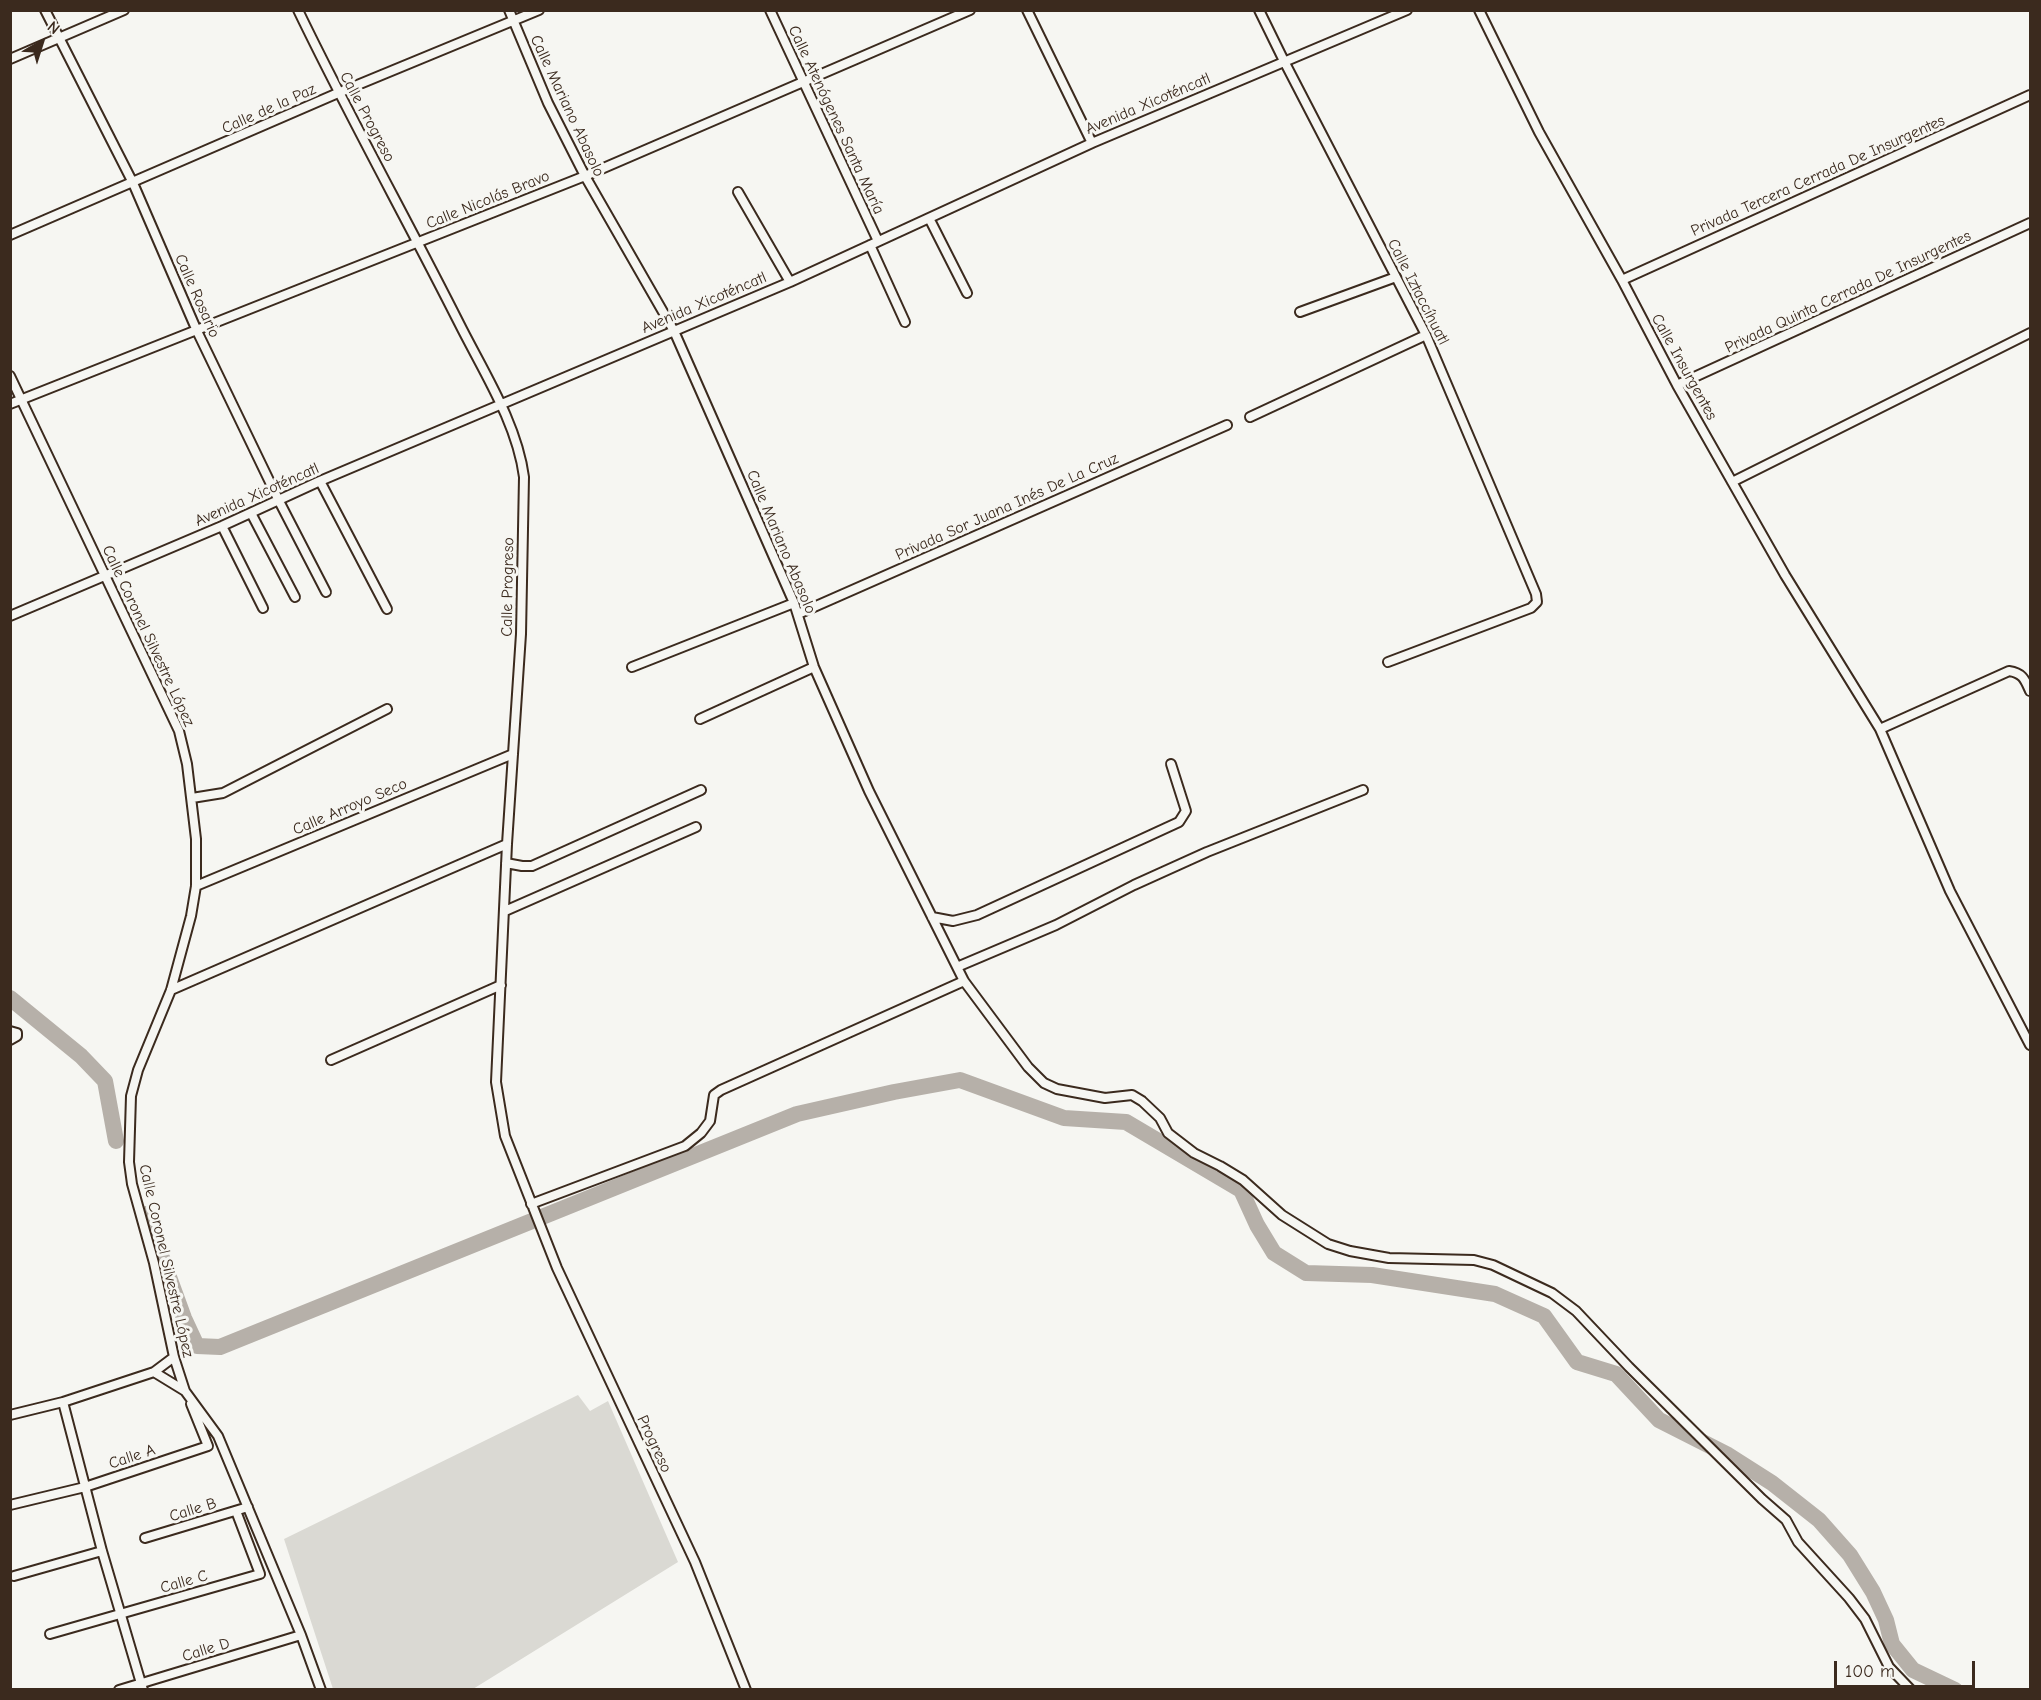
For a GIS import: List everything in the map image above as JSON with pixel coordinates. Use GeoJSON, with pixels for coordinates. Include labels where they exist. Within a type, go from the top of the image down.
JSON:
{"type":"FeatureCollection","features":[{"type":"Feature","properties":{"kind":"street","name":"Calle Rosario"},"geometry":{"type":"LineString","coordinates":[[45,10],[133,183],[198,330],[279,501],[326,592]]}},
{"type":"Feature","properties":{"kind":"street"},"geometry":{"type":"LineString","coordinates":[[10,59],[124,10]]}},
{"type":"Feature","properties":{"kind":"street","name":"Calle Progreso"},"geometry":{"type":"LineString","coordinates":[[298,10],[338,93],[500,404],[521,455],[524,477],[521,633],[507,844],[496,1082],[505,1136],[532,1207]]}},
{"type":"Feature","properties":{"kind":"street","name":"Calle Mariano Abasolo"},"geometry":{"type":"LineString","coordinates":[[509,10],[548,103],[585,176],[674,331],[794,603],[814,667],[869,791],[964,981],[1028,1067],[1044,1083],[1057,1089],[1105,1098],[1132,1095],[1160,1118],[1168,1134],[1194,1153],[1243,1180],[1282,1215],[1328,1244],[1350,1251],[1389,1258],[1474,1260],[1493,1265],[1552,1293],[1576,1311],[1646,1384],[1786,1520],[1798,1542],[1865,1619],[1889,1667],[1911,1689]]}},
{"type":"Feature","properties":{"kind":"street","name":"Calle de la Paz"},"geometry":{"type":"LineString","coordinates":[[10,235],[338,93],[539,10]]}},
{"type":"Feature","properties":{"kind":"street","name":"Calle Atenógenes Santa María"},"geometry":{"type":"LineString","coordinates":[[770,10],[874,243],[905,322]]}},
{"type":"Feature","properties":{"kind":"street","name":"Calle Nicolás Bravo"},"geometry":{"type":"LineString","coordinates":[[10,404],[585,176],[970,10]]}},
{"type":"Feature","properties":{"kind":"street"},"geometry":{"type":"LineString","coordinates":[[1027,10],[1092,143]]}},
{"type":"Feature","properties":{"kind":"street","name":"Calle Iztaccíhuatl"},"geometry":{"type":"LineString","coordinates":[[1260,10],[1284,61],[1426,335],[1536,594],[1537,602],[1531,608],[1388,662]]}},
{"type":"Feature","properties":{"kind":"street","name":"Avenida Xicoténcatl"},"geometry":{"type":"LineString","coordinates":[[10,616],[222,526],[320,481],[790,282],[1092,143],[1407,10]]}},
{"type":"Feature","properties":{"kind":"street","name":"Calle Insurgentes"},"geometry":{"type":"LineString","coordinates":[[1479,10],[1539,132],[1622,280],[1677,385],[1785,575],[1880,729],[1950,891],[2031,1045]]}},
{"type":"Feature","properties":{"kind":"street","name":"Privada Tercera Cerrada De Insurgentes"},"geometry":{"type":"LineString","coordinates":[[1622,280],[2028,96]]}},
{"type":"Feature","properties":{"kind":"street"},"geometry":{"type":"LineString","coordinates":[[738,192],[790,282]]}},
{"type":"Feature","properties":{"kind":"street"},"geometry":{"type":"LineString","coordinates":[[929,218],[967,293]]}},
{"type":"Feature","properties":{"kind":"street","name":"Privada Quinta Cerrada De Insurgentes"},"geometry":{"type":"LineString","coordinates":[[1677,385],[2031,223]]}},
{"type":"Feature","properties":{"kind":"street"},"geometry":{"type":"LineString","coordinates":[[1300,312],[1396,277]]}},
{"type":"Feature","properties":{"kind":"street"},"geometry":{"type":"LineString","coordinates":[[1732,482],[2031,333]]}},
{"type":"Feature","properties":{"kind":"street"},"geometry":{"type":"LineString","coordinates":[[1250,417],[1426,335]]}},
{"type":"Feature","properties":{"kind":"street","name":"Calle Coronel Silvestre López"},"geometry":{"type":"LineString","coordinates":[[10,376],[179,731],[192,798],[196,839],[196,886],[191,916],[171,990],[135,1079],[131,1096],[129,1162],[132,1184],[154,1263],[174,1357],[187,1393],[218,1436],[302,1635],[321,1689]]}},
{"type":"Feature","properties":{"kind":"street","name":"Privada Sor Juana Inés De La Cruz"},"geometry":{"type":"LineString","coordinates":[[798,614],[1227,425]]}},
{"type":"Feature","properties":{"kind":"street"},"geometry":{"type":"LineString","coordinates":[[320,481],[387,609]]}},
{"type":"Feature","properties":{"kind":"street"},"geometry":{"type":"LineString","coordinates":[[251,513],[295,597]]}},
{"type":"Feature","properties":{"kind":"street"},"geometry":{"type":"LineString","coordinates":[[222,526],[263,608]]}},
{"type":"Feature","properties":{"kind":"street"},"geometry":{"type":"LineString","coordinates":[[632,668],[794,603]]}},
{"type":"Feature","properties":{"kind":"street"},"geometry":{"type":"LineString","coordinates":[[700,719],[814,667]]}},
{"type":"Feature","properties":{"kind":"street"},"geometry":{"type":"LineString","coordinates":[[1880,729],[2009,671],[2018,672],[2025,678],[2031,691]]}},
{"type":"Feature","properties":{"kind":"street"},"geometry":{"type":"LineString","coordinates":[[192,798],[223,793],[387,709]]}},
{"type":"Feature","properties":{"kind":"street","name":"Calle Arroyo Seco"},"geometry":{"type":"LineString","coordinates":[[196,886],[513,754]]}},
{"type":"Feature","properties":{"kind":"street"},"geometry":{"type":"LineString","coordinates":[[932,917],[957,921],[976,915],[1179,822],[1186,811],[1171,764]]}},
{"type":"Feature","properties":{"kind":"street"},"geometry":{"type":"LineString","coordinates":[[506,863],[532,866],[701,790]]}},
{"type":"Feature","properties":{"kind":"street"},"geometry":{"type":"LineString","coordinates":[[957,967],[1056,925],[1134,885],[1207,852],[1363,790]]}},
{"type":"Feature","properties":{"kind":"street"},"geometry":{"type":"LineString","coordinates":[[505,911],[696,827]]}},
{"type":"Feature","properties":{"kind":"street"},"geometry":{"type":"LineString","coordinates":[[171,990],[507,844]]}},
{"type":"Feature","properties":{"kind":"street"},"geometry":{"type":"LineString","coordinates":[[532,1207],[685,1146],[701,1133],[710,1121],[714,1095],[721,1090],[964,981]]}},
{"type":"Feature","properties":{"kind":"street"},"geometry":{"type":"LineString","coordinates":[[331,1060],[501,984]]}},
{"type":"Feature","properties":{"kind":"street"},"geometry":{"type":"LineString","coordinates":[[10,1031],[16,1033],[16,1036],[10,1040]]}},
{"type":"Feature","properties":{"kind":"street","name":"Progreso"},"geometry":{"type":"LineString","coordinates":[[532,1207],[557,1268],[695,1562],[746,1689]]}},
{"type":"Feature","properties":{"kind":"street"},"geometry":{"type":"LineString","coordinates":[[10,1415],[63,1402],[154,1372],[174,1357]]}},
{"type":"Feature","properties":{"kind":"street"},"geometry":{"type":"LineString","coordinates":[[154,1372],[187,1393]]}},
{"type":"Feature","properties":{"kind":"street","name":"Calle A"},"geometry":{"type":"LineString","coordinates":[[10,1505],[85,1487],[208,1446],[187,1393]]}},
{"type":"Feature","properties":{"kind":"street"},"geometry":{"type":"LineString","coordinates":[[63,1402],[102,1551],[142,1686]]}},
{"type":"Feature","properties":{"kind":"street","name":"Calle B"},"geometry":{"type":"LineString","coordinates":[[145,1538],[248,1507]]}},
{"type":"Feature","properties":{"kind":"street","name":"Calle C"},"geometry":{"type":"LineString","coordinates":[[50,1634],[260,1574],[236,1511]]}},
{"type":"Feature","properties":{"kind":"street"},"geometry":{"type":"LineString","coordinates":[[14,1576],[102,1551]]}},
{"type":"Feature","properties":{"kind":"street","name":"Calle D"},"geometry":{"type":"LineString","coordinates":[[119,1689],[142,1686],[302,1635]]}},
{"type":"Feature","properties":{"kind":"shaded area"},"geometry":{"type":"Polygon","coordinates":[[[578,1395],[590,1411],[608,1401],[678,1562],[473,1689],[333,1689],[284,1539],[578,1395]]]}},
{"type":"Feature","properties":{"kind":"waterway"},"geometry":{"type":"LineString","coordinates":[[10,998],[81,1056],[105,1081],[116,1141]]}},
{"type":"Feature","properties":{"kind":"waterway"},"geometry":{"type":"LineString","coordinates":[[146,1214],[184,1318],[197,1346],[220,1347],[797,1114],[960,1080],[1064,1118],[1126,1122],[1241,1190],[1257,1225],[1274,1253],[1306,1273],[1372,1275],[1495,1294],[1544,1316],[1577,1362],[1616,1374],[1659,1420],[1728,1455],[1772,1483],[1819,1520],[1850,1555],[1873,1592],[1886,1620],[1892,1644],[1913,1670],[1955,1690]]}}]}
